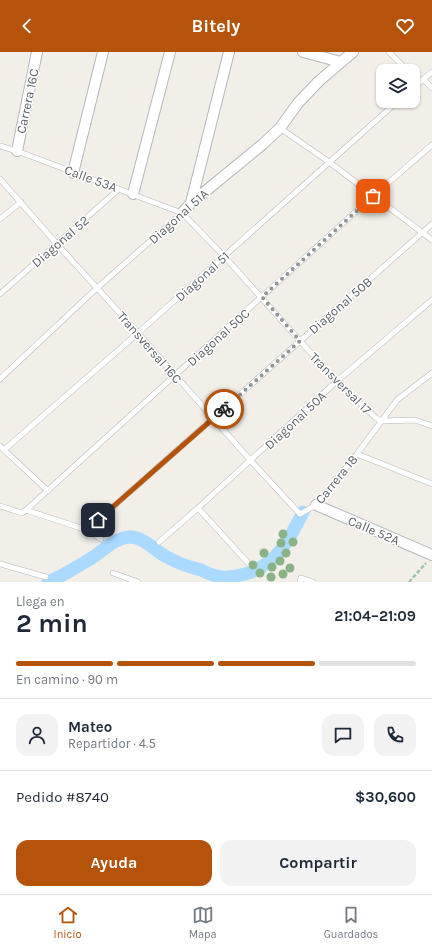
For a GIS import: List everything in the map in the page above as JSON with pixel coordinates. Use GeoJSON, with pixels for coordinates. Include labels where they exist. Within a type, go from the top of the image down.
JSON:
{"type":"FeatureCollection","features":[{"type":"Feature","properties":{"kind":"street","name":"Carrera 16C"},"geometry":{"type":"LineString","coordinates":[[17,151],[38,52]]}},
{"type":"Feature","properties":{"kind":"street"},"geometry":{"type":"LineString","coordinates":[[73,172],[103,52]]}},
{"type":"Feature","properties":{"kind":"street"},"geometry":{"type":"LineString","coordinates":[[133,194],[170,52]]}},
{"type":"Feature","properties":{"kind":"street"},"geometry":{"type":"LineString","coordinates":[[191,202],[229,52]]}},
{"type":"Feature","properties":{"kind":"street"},"geometry":{"type":"LineString","coordinates":[[303,52],[342,57]]}},
{"type":"Feature","properties":{"kind":"street","name":"Diagonal 51A"},"geometry":{"type":"LineString","coordinates":[[182,212],[191,202],[263,144],[280,128],[306,94],[319,80],[342,57],[353,52]]}},
{"type":"Feature","properties":{"kind":"street","name":"Calle 52A"},"geometry":{"type":"LineString","coordinates":[[316,505],[430,558]]}},
{"type":"Feature","properties":{"kind":"lane"},"geometry":{"type":"LineString","coordinates":[[389,52],[401,64]]}},
{"type":"Feature","properties":{"kind":"lane"},"geometry":{"type":"LineString","coordinates":[[432,72],[421,81],[432,88]]}},
{"type":"Feature","properties":{"kind":"lane","name":"Diagonal 51"},"geometry":{"type":"LineString","coordinates":[[2,448],[138,333],[390,108]]}},
{"type":"Feature","properties":{"kind":"lane"},"geometry":{"type":"LineString","coordinates":[[280,128],[329,162],[432,240]]}},
{"type":"Feature","properties":{"kind":"lane","name":"Diagonal 50C"},"geometry":{"type":"LineString","coordinates":[[24,511],[48,491],[373,196],[432,145]]}},
{"type":"Feature","properties":{"kind":"lane","name":"Calle 53A"},"geometry":{"type":"LineString","coordinates":[[0,146],[120,188],[182,212]]}},
{"type":"Feature","properties":{"kind":"lane","name":"Transversal 16C"},"geometry":{"type":"LineString","coordinates":[[0,179],[56,244],[300,514]]}},
{"type":"Feature","properties":{"kind":"lane","name":"Diagonal 52"},"geometry":{"type":"LineString","coordinates":[[0,294],[120,188]]}},
{"type":"Feature","properties":{"kind":"lane"},"geometry":{"type":"LineString","coordinates":[[0,219],[21,202]]}},
{"type":"Feature","properties":{"kind":"lane","name":"Transversal 17"},"geometry":{"type":"LineString","coordinates":[[182,212],[262,297],[300,341],[376,418],[381,421],[415,420],[432,426]]}},
{"type":"Feature","properties":{"kind":"lane","name":"Diagonal 51A"},"geometry":{"type":"LineString","coordinates":[[0,379],[97,288],[182,212]]}},
{"type":"Feature","properties":{"kind":"lane","name":"Diagonal 50B"},"geometry":{"type":"LineString","coordinates":[[87,530],[432,224]]}},
{"type":"Feature","properties":{"kind":"lane","name":"Diagonal 50A"},"geometry":{"type":"LineString","coordinates":[[159,542],[251,461],[338,381],[432,300]]}},
{"type":"Feature","properties":{"kind":"lane","name":"Carrera 18"},"geometry":{"type":"LineString","coordinates":[[300,514],[316,505],[358,454],[397,400],[432,373]]}},
{"type":"Feature","properties":{"kind":"lane"},"geometry":{"type":"LineString","coordinates":[[2,448],[48,491]]}},
{"type":"Feature","properties":{"kind":"lane"},"geometry":{"type":"LineString","coordinates":[[358,454],[432,484]]}},
{"type":"Feature","properties":{"kind":"lane"},"geometry":{"type":"LineString","coordinates":[[0,506],[24,511],[87,530],[101,539]]}},
{"type":"Feature","properties":{"kind":"lane"},"geometry":{"type":"LineString","coordinates":[[198,508],[249,564]]}},
{"type":"Feature","properties":{"kind":"lane"},"geometry":{"type":"LineString","coordinates":[[0,564],[46,577]]}},
{"type":"Feature","properties":{"kind":"lane"},"geometry":{"type":"LineString","coordinates":[[113,573],[138,582]]}},
{"type":"Feature","properties":{"kind":"lane"},"geometry":{"type":"LineString","coordinates":[[300,580],[313,582]]}},
{"type":"Feature","properties":{"kind":"path"},"geometry":{"type":"LineString","coordinates":[[409,582],[430,558]]}},
{"type":"Feature","properties":{"kind":"waterway"},"geometry":{"type":"LineString","coordinates":[[48,582],[95,556],[114,542],[130,537],[140,539],[175,561],[213,575],[227,577],[245,574],[256,570],[274,558],[287,542],[303,512]]}},
{"type":"Feature","properties":{"kind":"way so far"},"geometry":{"type":"LineString","coordinates":[[224,409],[300,341],[262,297],[373,196]]}},
{"type":"Feature","properties":{"kind":"route"},"geometry":{"type":"LineString","coordinates":[[98,520],[224,409]]}}]}
